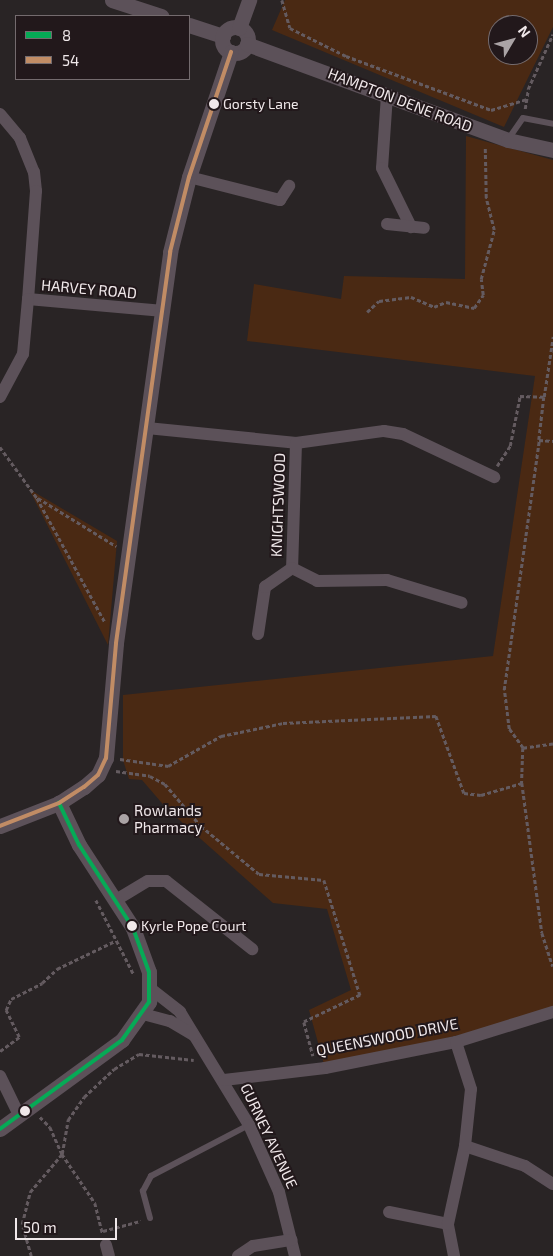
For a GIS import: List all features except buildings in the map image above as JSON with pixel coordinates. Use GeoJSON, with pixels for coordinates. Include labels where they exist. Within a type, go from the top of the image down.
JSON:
{"type":"FeatureCollection","features":[{"type":"Feature","properties":{"kind":"street"},"geometry":{"type":"LineString","coordinates":[[112,0],[158,15]]}},
{"type":"Feature","properties":{"kind":"street"},"geometry":{"type":"LineString","coordinates":[[239,28],[249,0]]}},
{"type":"Feature","properties":{"kind":"street"},"geometry":{"type":"LineString","coordinates":[[190,25],[223,36]]}},
{"type":"Feature","properties":{"kind":"street"},"geometry":{"type":"LineString","coordinates":[[230,28],[239,28],[247,34],[247,44],[241,52],[231,52],[224,46],[223,36],[230,28]]}},
{"type":"Feature","properties":{"kind":"street","name":"HAMPTON DENE ROAD"},"geometry":{"type":"LineString","coordinates":[[247,44],[508,140],[553,150]]}},
{"type":"Feature","properties":{"kind":"street"},"geometry":{"type":"LineString","coordinates":[[0,826],[59,803],[104,764],[116,642],[130,554],[170,252],[189,177],[231,52]]}},
{"type":"Feature","properties":{"kind":"street"},"geometry":{"type":"LineString","coordinates":[[387,95],[382,168],[411,227]]}},
{"type":"Feature","properties":{"kind":"street","name":"HARVEY ROAD"},"geometry":{"type":"LineString","coordinates":[[0,114],[20,138],[34,172],[28,300],[163,311]]}},
{"type":"Feature","properties":{"kind":"street"},"geometry":{"type":"LineString","coordinates":[[189,177],[280,200],[289,186]]}},
{"type":"Feature","properties":{"kind":"street"},"geometry":{"type":"LineString","coordinates":[[387,224],[424,228]]}},
{"type":"Feature","properties":{"kind":"street"},"geometry":{"type":"LineString","coordinates":[[0,397],[23,354],[28,300]]}},
{"type":"Feature","properties":{"kind":"street"},"geometry":{"type":"LineString","coordinates":[[147,428],[296,443],[384,432],[403,434],[494,477]]}},
{"type":"Feature","properties":{"kind":"street","name":"KNIGHTSWOOD"},"geometry":{"type":"LineString","coordinates":[[292,568],[296,443]]}},
{"type":"Feature","properties":{"kind":"street","name":"KNIGHTSWOOD"},"geometry":{"type":"LineString","coordinates":[[292,568],[317,581],[387,580],[462,603]]}},
{"type":"Feature","properties":{"kind":"street","name":"KNIGHTSWOOD"},"geometry":{"type":"LineString","coordinates":[[258,634],[265,587],[292,568]]}},
{"type":"Feature","properties":{"kind":"street"},"geometry":{"type":"LineString","coordinates":[[0,1129],[122,1040],[148,1002],[144,954],[116,900],[100,879],[59,803]]}},
{"type":"Feature","properties":{"kind":"street"},"geometry":{"type":"LineString","coordinates":[[116,900],[148,881],[166,881],[252,948]]}},
{"type":"Feature","properties":{"kind":"street","name":"GURNEY AVENUE"},"geometry":{"type":"LineString","coordinates":[[148,1002],[180,1012],[224,1080],[249,1125],[279,1192],[295,1256]]}},
{"type":"Feature","properties":{"kind":"street","name":"GURNEY AVENUE"},"geometry":{"type":"LineString","coordinates":[[148,1002],[170,1021],[195,1037]]}},
{"type":"Feature","properties":{"kind":"street","name":"QUEENSWOOD DRIVE"},"geometry":{"type":"LineString","coordinates":[[224,1080],[316,1068],[456,1042],[553,1012]]}},
{"type":"Feature","properties":{"kind":"street"},"geometry":{"type":"LineString","coordinates":[[454,1256],[448,1224],[465,1146],[471,1090],[456,1042]]}},
{"type":"Feature","properties":{"kind":"street"},"geometry":{"type":"LineString","coordinates":[[0,1076],[24,1111]]}},
{"type":"Feature","properties":{"kind":"street"},"geometry":{"type":"LineString","coordinates":[[465,1146],[525,1166],[553,1184]]}},
{"type":"Feature","properties":{"kind":"street"},"geometry":{"type":"LineString","coordinates":[[389,1212],[448,1224]]}},
{"type":"Feature","properties":{"kind":"street"},"geometry":{"type":"LineString","coordinates":[[238,1256],[253,1246],[292,1240]]}},
{"type":"Feature","properties":{"kind":"lane"},"geometry":{"type":"LineString","coordinates":[[508,140],[523,118],[553,124]]}},
{"type":"Feature","properties":{"kind":"lane"},"geometry":{"type":"LineString","coordinates":[[150,1218],[142,1191],[151,1176],[249,1125]]}},
{"type":"Feature","properties":{"kind":"path"},"geometry":{"type":"LineString","coordinates":[[282,0],[290,28],[346,56],[491,110],[528,99]]}},
{"type":"Feature","properties":{"kind":"path"},"geometry":{"type":"LineString","coordinates":[[523,118],[528,99],[528,89],[553,34]]}},
{"type":"Feature","properties":{"kind":"path"},"geometry":{"type":"LineString","coordinates":[[367,312],[379,302],[411,297],[434,307],[446,302],[474,308],[484,295],[480,279],[494,230],[486,198],[486,132]]}},
{"type":"Feature","properties":{"kind":"path"},"geometry":{"type":"LineString","coordinates":[[553,337],[504,690],[509,729],[522,748],[522,783],[540,923],[553,966]]}},
{"type":"Feature","properties":{"kind":"path"},"geometry":{"type":"LineString","coordinates":[[494,477],[501,455],[510,446],[520,396],[544,397]]}},
{"type":"Feature","properties":{"kind":"path"},"geometry":{"type":"LineString","coordinates":[[539,440],[553,441]]}},
{"type":"Feature","properties":{"kind":"path"},"geometry":{"type":"LineString","coordinates":[[0,447],[37,498],[116,642]]}},
{"type":"Feature","properties":{"kind":"path"},"geometry":{"type":"LineString","coordinates":[[37,498],[130,554]]}},
{"type":"Feature","properties":{"kind":"path"},"geometry":{"type":"LineString","coordinates":[[104,764],[168,766],[221,736],[283,723],[436,716],[464,793],[481,795],[522,783]]}},
{"type":"Feature","properties":{"kind":"path"},"geometry":{"type":"LineString","coordinates":[[522,748],[553,744]]}},
{"type":"Feature","properties":{"kind":"path"},"geometry":{"type":"LineString","coordinates":[[104,764],[150,776],[166,784],[200,826],[259,874],[324,880],[360,994],[304,1022],[316,1068]]}},
{"type":"Feature","properties":{"kind":"path"},"geometry":{"type":"LineString","coordinates":[[100,879],[95,897],[115,941],[148,1002]]}},
{"type":"Feature","properties":{"kind":"path"},"geometry":{"type":"LineString","coordinates":[[0,1051],[19,1036],[6,1010],[11,999],[42,983],[57,969],[115,941]]}},
{"type":"Feature","properties":{"kind":"path"},"geometry":{"type":"LineString","coordinates":[[31,1256],[22,1224],[30,1192],[62,1154],[68,1120],[84,1097],[114,1069],[139,1054],[212,1064]]}},
{"type":"Feature","properties":{"kind":"path"},"geometry":{"type":"LineString","coordinates":[[24,1111],[50,1127],[62,1154],[94,1203],[108,1250]]}},
{"type":"Feature","properties":{"kind":"path"},"geometry":{"type":"LineString","coordinates":[[103,1231],[150,1218]]}},
{"type":"Feature","properties":{"kind":"shaded area"},"geometry":{"type":"Polygon","coordinates":[[[285,0],[553,0],[553,27],[538,58],[538,15],[488,15],[488,65],[534,65],[504,127],[272,30],[285,0]]]}},
{"type":"Feature","properties":{"kind":"shaded area"},"geometry":{"type":"Polygon","coordinates":[[[466,136],[553,160],[553,1012],[325,1068],[309,1010],[351,990],[327,909],[273,903],[167,809],[142,780],[129,779],[123,760],[123,695],[493,656],[535,376],[247,341],[254,284],[341,299],[344,276],[465,279],[466,136]]]}},
{"type":"Feature","properties":{"kind":"shaded area"},"geometry":{"type":"Polygon","coordinates":[[[29,489],[117,541],[108,645],[29,489]]]}},
{"type":"Feature","properties":{"kind":"transit line","name":"54"},"geometry":{"type":"LineString","coordinates":[[0,826],[59,803],[84,787],[98,775],[106,758],[116,643],[170,252],[189,177],[231,52]]}},
{"type":"Feature","properties":{"kind":"transit line","name":"8"},"geometry":{"type":"LineString","coordinates":[[0,1129],[122,1040],[149,1002],[149,972],[133,928],[79,845],[59,803]]}},
{"type":"Feature","properties":{"kind":"place","name":"Gorsty Lane"},"geometry":{"type":"Point","coordinates":[214,104]}},
{"type":"Feature","properties":{"kind":"place","name":"Rowlands Pharmacy"},"geometry":{"type":"Point","coordinates":[124,819]}},
{"type":"Feature","properties":{"kind":"place","name":"Kyrle Pope Court"},"geometry":{"type":"Point","coordinates":[132,926]}}]}
